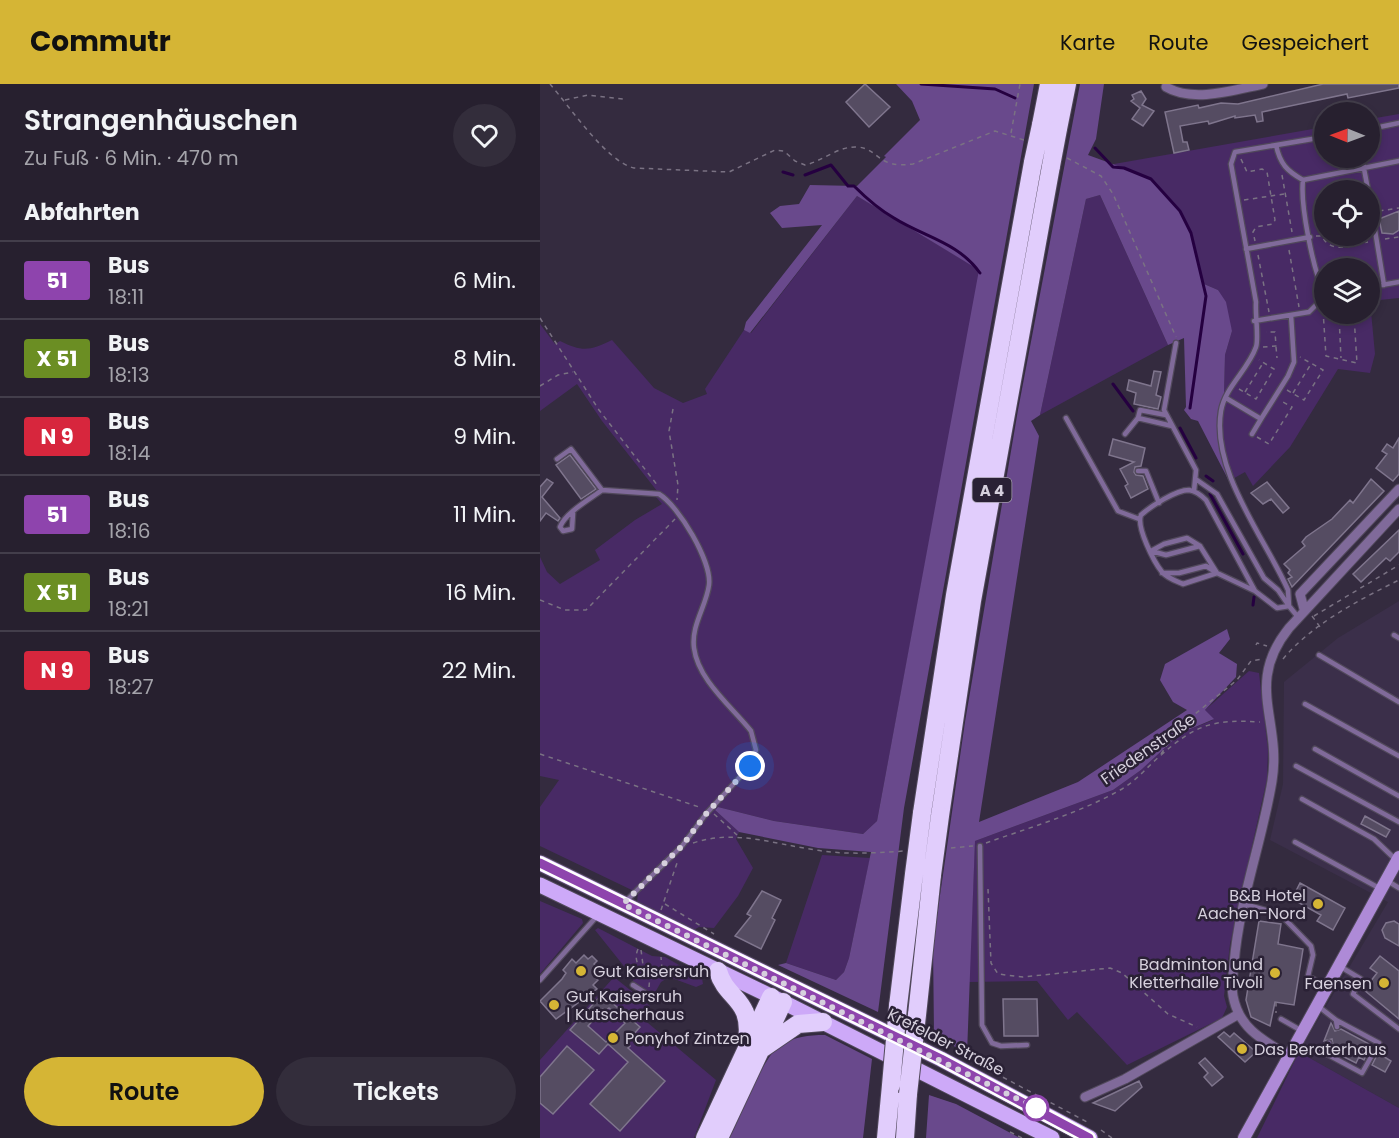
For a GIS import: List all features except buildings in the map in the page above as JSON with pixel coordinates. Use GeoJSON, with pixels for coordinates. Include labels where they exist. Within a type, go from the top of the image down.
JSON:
{"type":"FeatureCollection","features":[{"type":"Feature","properties":{"kind":"highway","name":"A 4"},"geometry":{"type":"LineString","coordinates":[[886,1138],[898,1006],[914,874],[931,815],[1052,166],[1049,84]]}},
{"type":"Feature","properties":{"kind":"highway","name":"A 4"},"geometry":{"type":"LineString","coordinates":[[905,1138],[932,875],[931,815],[955,595],[1033,162],[1067,84]]}},
{"type":"Feature","properties":{"kind":"highway"},"geometry":{"type":"LineString","coordinates":[[718,971],[721,982],[734,993],[745,1014],[752,1050],[719,1138]]}},
{"type":"Feature","properties":{"kind":"highway"},"geometry":{"type":"LineString","coordinates":[[705,1138],[777,999]]}},
{"type":"Feature","properties":{"kind":"highway"},"geometry":{"type":"LineString","coordinates":[[752,1050],[798,1024],[823,1022]]}},
{"type":"Feature","properties":{"kind":"highway"},"geometry":{"type":"LineString","coordinates":[[878,1138],[890,1089]]}},
{"type":"Feature","properties":{"kind":"main road","name":"Krefelder Straße"},"geometry":{"type":"LineString","coordinates":[[540,863],[941,1059],[1089,1138]]}},
{"type":"Feature","properties":{"kind":"main road"},"geometry":{"type":"LineString","coordinates":[[540,885],[777,999],[1052,1138]]}},
{"type":"Feature","properties":{"kind":"main road"},"geometry":{"type":"LineString","coordinates":[[600,913],[623,904]]}},
{"type":"Feature","properties":{"kind":"main road"},"geometry":{"type":"LineString","coordinates":[[777,999],[785,982]]}},
{"type":"Feature","properties":{"kind":"street"},"geometry":{"type":"LineString","coordinates":[[1166,87],[1175,92],[1189,94],[1263,84]]}},
{"type":"Feature","properties":{"kind":"street"},"geometry":{"type":"LineString","coordinates":[[1301,613],[1300,594],[1399,489]]}},
{"type":"Feature","properties":{"kind":"street"},"geometry":{"type":"LineString","coordinates":[[1292,1050],[1258,1038],[1238,1015],[1232,993],[1236,944],[1243,904],[1272,780],[1275,750],[1265,681],[1273,649],[1301,613],[1399,509]]}},
{"type":"Feature","properties":{"kind":"street"},"geometry":{"type":"LineString","coordinates":[[1244,1138],[1398,862]]}},
{"type":"Feature","properties":{"kind":"street"},"geometry":{"type":"LineString","coordinates":[[1085,1097],[1125,1079],[1238,1015]]}},
{"type":"Feature","properties":{"kind":"lane"},"geometry":{"type":"LineString","coordinates":[[1380,127],[1399,123]]}},
{"type":"Feature","properties":{"kind":"lane"},"geometry":{"type":"LineString","coordinates":[[1289,606],[1288,590],[1228,472],[1220,420],[1226,398],[1256,347],[1257,335],[1254,321],[1256,302],[1231,164],[1232,155],[1240,152],[1314,139]]}},
{"type":"Feature","properties":{"kind":"lane"},"geometry":{"type":"LineString","coordinates":[[1276,145],[1280,161],[1286,169],[1303,180],[1359,168]]}},
{"type":"Feature","properties":{"kind":"lane"},"geometry":{"type":"LineString","coordinates":[[1380,164],[1399,161]]}},
{"type":"Feature","properties":{"kind":"lane"},"geometry":{"type":"LineString","coordinates":[[1303,180],[1314,259]]}},
{"type":"Feature","properties":{"kind":"lane"},"geometry":{"type":"LineString","coordinates":[[1246,249],[1310,237]]}},
{"type":"Feature","properties":{"kind":"lane"},"geometry":{"type":"LineString","coordinates":[[1378,246],[1384,285]]}},
{"type":"Feature","properties":{"kind":"lane"},"geometry":{"type":"LineString","coordinates":[[1380,286],[1399,282]]}},
{"type":"Feature","properties":{"kind":"lane"},"geometry":{"type":"LineString","coordinates":[[1254,321],[1300,314],[1314,308]]}},
{"type":"Feature","properties":{"kind":"lane"},"geometry":{"type":"LineString","coordinates":[[1252,434],[1294,362],[1291,315]]}},
{"type":"Feature","properties":{"kind":"lane"},"geometry":{"type":"LineString","coordinates":[[1176,343],[1164,410],[1196,470],[1197,480],[1194,491]]}},
{"type":"Feature","properties":{"kind":"lane"},"geometry":{"type":"LineString","coordinates":[[1226,398],[1261,419]]}},
{"type":"Feature","properties":{"kind":"lane"},"geometry":{"type":"LineString","coordinates":[[1125,434],[1138,418],[1140,410],[1166,415]]}},
{"type":"Feature","properties":{"kind":"lane"},"geometry":{"type":"LineString","coordinates":[[1066,418],[1118,511],[1139,519]]}},
{"type":"Feature","properties":{"kind":"lane"},"geometry":{"type":"LineString","coordinates":[[1138,418],[1172,426]]}},
{"type":"Feature","properties":{"kind":"lane"},"geometry":{"type":"LineString","coordinates":[[556,459],[571,449],[602,490]]}},
{"type":"Feature","properties":{"kind":"lane"},"geometry":{"type":"LineString","coordinates":[[1138,471],[1146,471],[1159,503]]}},
{"type":"Feature","properties":{"kind":"lane"},"geometry":{"type":"LineString","coordinates":[[1197,480],[1217,494],[1264,578],[1278,590],[1289,606],[1301,613]]}},
{"type":"Feature","properties":{"kind":"lane"},"geometry":{"type":"LineString","coordinates":[[573,513],[602,490],[643,492],[667,499],[700,549],[709,578],[694,630],[694,648],[699,665],[710,683],[751,731],[755,740],[756,750],[750,766],[710,810],[682,846],[623,904]]}},
{"type":"Feature","properties":{"kind":"lane"},"geometry":{"type":"LineString","coordinates":[[1217,573],[1183,584],[1162,573],[1140,530],[1139,519],[1146,511],[1159,503],[1186,490],[1194,491],[1206,500],[1255,591]]}},
{"type":"Feature","properties":{"kind":"lane"},"geometry":{"type":"LineString","coordinates":[[1151,551],[1164,544],[1187,538],[1200,546],[1217,573]]}},
{"type":"Feature","properties":{"kind":"lane"},"geometry":{"type":"LineString","coordinates":[[1151,551],[1166,555],[1200,546]]}},
{"type":"Feature","properties":{"kind":"lane"},"geometry":{"type":"LineString","coordinates":[[1162,573],[1179,573],[1206,566],[1255,591],[1276,608],[1289,606]]}},
{"type":"Feature","properties":{"kind":"lane"},"geometry":{"type":"LineString","coordinates":[[1394,634],[1399,638]]}},
{"type":"Feature","properties":{"kind":"lane"},"geometry":{"type":"LineString","coordinates":[[1319,655],[1399,702]]}},
{"type":"Feature","properties":{"kind":"lane"},"geometry":{"type":"LineString","coordinates":[[1305,704],[1399,756]]}},
{"type":"Feature","properties":{"kind":"lane"},"geometry":{"type":"LineString","coordinates":[[1315,749],[1399,796]]}},
{"type":"Feature","properties":{"kind":"lane"},"geometry":{"type":"LineString","coordinates":[[1296,766],[1399,822]]}},
{"type":"Feature","properties":{"kind":"lane"},"geometry":{"type":"LineString","coordinates":[[1302,799],[1374,839],[1398,862]]}},
{"type":"Feature","properties":{"kind":"lane"},"geometry":{"type":"LineString","coordinates":[[1295,842],[1384,884],[1399,888]]}},
{"type":"Feature","properties":{"kind":"lane"},"geometry":{"type":"LineString","coordinates":[[980,846],[982,1025],[986,1036],[992,1043],[1002,1046],[1027,1045]]}},
{"type":"Feature","properties":{"kind":"lane"},"geometry":{"type":"LineString","coordinates":[[1243,904],[1280,914],[1311,946],[1313,955],[1308,976],[1327,987]]}},
{"type":"Feature","properties":{"kind":"lane"},"geometry":{"type":"LineString","coordinates":[[540,980],[600,913]]}},
{"type":"Feature","properties":{"kind":"lane"},"geometry":{"type":"LineString","coordinates":[[1338,966],[1361,980],[1353,994],[1399,1029]]}},
{"type":"Feature","properties":{"kind":"lane"},"geometry":{"type":"LineString","coordinates":[[633,985],[648,995]]}},
{"type":"Feature","properties":{"kind":"lane"},"geometry":{"type":"LineString","coordinates":[[1292,1050],[1321,1051],[1362,1073],[1379,1042],[1336,1020],[1317,1006]]}},
{"type":"Feature","properties":{"kind":"lane"},"geometry":{"type":"LineString","coordinates":[[1281,1019],[1302,1031]]}},
{"type":"Feature","properties":{"kind":"lane"},"geometry":{"type":"LineString","coordinates":[[1336,1020],[1337,1027]]}},
{"type":"Feature","properties":{"kind":"lane"},"geometry":{"type":"LineString","coordinates":[[1321,1051],[1329,1043]]}},
{"type":"Feature","properties":{"kind":"path"},"geometry":{"type":"LineString","coordinates":[[550,84],[607,150],[627,167],[712,173],[740,169],[775,150],[784,151],[795,161],[805,165],[842,148],[855,146],[864,147],[886,163],[913,164],[988,133],[995,131],[1010,134],[1020,84]]}},
{"type":"Feature","properties":{"kind":"path"},"geometry":{"type":"LineString","coordinates":[[565,101],[588,95],[622,99]]}},
{"type":"Feature","properties":{"kind":"path"},"geometry":{"type":"LineString","coordinates":[[1240,152],[1247,172],[1262,169],[1267,172],[1275,220],[1273,224],[1256,227],[1253,232],[1270,319]]}},
{"type":"Feature","properties":{"kind":"path"},"geometry":{"type":"LineString","coordinates":[[1080,163],[1101,177],[1113,194],[1175,331],[1176,343]]}},
{"type":"Feature","properties":{"kind":"path"},"geometry":{"type":"LineString","coordinates":[[1286,169],[1282,173],[1300,314]]}},
{"type":"Feature","properties":{"kind":"path"},"geometry":{"type":"LineString","coordinates":[[1238,201],[1285,193]]}},
{"type":"Feature","properties":{"kind":"path"},"geometry":{"type":"LineString","coordinates":[[1380,211],[1399,208]]}},
{"type":"Feature","properties":{"kind":"path"},"geometry":{"type":"LineString","coordinates":[[1310,237],[1314,237]]}},
{"type":"Feature","properties":{"kind":"path"},"geometry":{"type":"LineString","coordinates":[[1380,240],[1399,237]]}},
{"type":"Feature","properties":{"kind":"path"},"geometry":{"type":"LineString","coordinates":[[540,318],[555,338],[574,373],[634,458],[667,499]]}},
{"type":"Feature","properties":{"kind":"path"},"geometry":{"type":"LineString","coordinates":[[1324,324],[1326,356],[1357,363],[1355,324]]}},
{"type":"Feature","properties":{"kind":"path"},"geometry":{"type":"LineString","coordinates":[[1339,324],[1341,359]]}},
{"type":"Feature","properties":{"kind":"path"},"geometry":{"type":"LineString","coordinates":[[1257,335],[1275,332],[1277,358]]}},
{"type":"Feature","properties":{"kind":"path"},"geometry":{"type":"LineString","coordinates":[[1256,347],[1276,346]]}},
{"type":"Feature","properties":{"kind":"path"},"geometry":{"type":"LineString","coordinates":[[1233,386],[1256,399],[1274,369],[1252,355]]}},
{"type":"Feature","properties":{"kind":"path"},"geometry":{"type":"LineString","coordinates":[[1281,387],[1304,400],[1323,370],[1301,356],[1294,362]]}},
{"type":"Feature","properties":{"kind":"path"},"geometry":{"type":"LineString","coordinates":[[1245,393],[1263,362]]}},
{"type":"Feature","properties":{"kind":"path"},"geometry":{"type":"LineString","coordinates":[[1293,394],[1312,363]]}},
{"type":"Feature","properties":{"kind":"path"},"geometry":{"type":"LineString","coordinates":[[540,386],[558,375],[574,373]]}},
{"type":"Feature","properties":{"kind":"path"},"geometry":{"type":"LineString","coordinates":[[1252,434],[1269,444],[1281,425],[1292,407],[1275,397]]}},
{"type":"Feature","properties":{"kind":"path"},"geometry":{"type":"LineString","coordinates":[[673,410],[669,431],[678,485],[675,509]]}},
{"type":"Feature","properties":{"kind":"path"},"geometry":{"type":"LineString","coordinates":[[540,600],[565,610],[586,610],[663,529],[679,516]]}},
{"type":"Feature","properties":{"kind":"path"},"geometry":{"type":"LineString","coordinates":[[1320,628],[1313,616],[1399,565]]}},
{"type":"Feature","properties":{"kind":"path"},"geometry":{"type":"LineString","coordinates":[[1161,755],[1179,727],[1236,680],[1251,662],[1256,659],[1281,661],[1293,647],[1358,600],[1399,580]]}},
{"type":"Feature","properties":{"kind":"path"},"geometry":{"type":"LineString","coordinates":[[1257,643],[1273,649]]}},
{"type":"Feature","properties":{"kind":"path","name":"Friedenstraße"},"geometry":{"type":"LineString","coordinates":[[951,848],[980,846],[1113,794],[1137,779],[1161,755],[1191,733],[1218,722],[1270,722]]}},
{"type":"Feature","properties":{"kind":"path"},"geometry":{"type":"LineString","coordinates":[[540,754],[710,810],[738,836]]}},
{"type":"Feature","properties":{"kind":"path"},"geometry":{"type":"LineString","coordinates":[[656,910],[660,902],[664,904],[682,846],[711,837],[738,836],[850,854],[904,851]]}},
{"type":"Feature","properties":{"kind":"path"},"geometry":{"type":"LineString","coordinates":[[980,873],[988,884],[991,963],[998,975],[1023,977],[1110,968],[1122,973],[1168,1014],[1206,1032]]}},
{"type":"Feature","properties":{"kind":"path"},"geometry":{"type":"LineString","coordinates":[[639,950],[643,965],[658,972],[650,975],[638,965],[635,958],[639,950]]}},
{"type":"Feature","properties":{"kind":"path"},"geometry":{"type":"LineString","coordinates":[[648,995],[650,975]]}},
{"type":"Feature","properties":{"kind":"path"},"geometry":{"type":"LineString","coordinates":[[1275,1010],[1276,1002]]}},
{"type":"Feature","properties":{"kind":"path"},"geometry":{"type":"LineString","coordinates":[[1011,1129],[1010,1132],[1023,1138]]}},
{"type":"Feature","properties":{"kind":"shaded area"},"geometry":{"type":"Polygon","coordinates":[[[896,84],[1034,84],[904,808],[878,1012],[778,965],[786,963],[836,980],[844,972],[849,958],[871,852],[818,848],[739,832],[715,810],[718,807],[774,821],[863,834],[877,821],[979,270],[857,196],[750,333],[744,330],[746,322],[822,225],[782,228],[770,213],[780,206],[799,204],[810,185],[857,186],[886,157],[884,156],[920,120],[912,101],[896,84]]]}},
{"type":"Feature","properties":{"kind":"shaded area"},"geometry":{"type":"Polygon","coordinates":[[[1080,84],[1104,84],[1096,139],[1088,155],[1151,178],[1181,210],[1192,233],[1204,284],[1218,290],[1226,302],[1232,331],[1225,355],[1224,394],[1218,426],[1221,452],[1229,481],[1198,421],[1191,419],[1184,410],[1186,407],[1184,338],[1168,345],[1100,195],[1086,199],[1040,415],[1031,421],[1039,436],[979,822],[1078,782],[1187,710],[1173,702],[1160,680],[1165,664],[1227,629],[1230,639],[1219,653],[1237,664],[1236,677],[1205,710],[1214,719],[1181,733],[1141,770],[1113,790],[975,841],[967,1054],[934,1034],[933,944],[965,722],[1018,410],[1080,84]]]}},
{"type":"Feature","properties":{"kind":"shaded area"},"geometry":{"type":"Polygon","coordinates":[[[1399,114],[1399,298],[1380,300],[1380,258],[1314,258],[1314,324],[1372,324],[1375,354],[1370,373],[1338,369],[1290,447],[1253,486],[1245,472],[1229,481],[1221,452],[1218,426],[1224,394],[1225,355],[1232,331],[1218,290],[1204,284],[1192,233],[1151,178],[1114,164],[1314,129],[1314,168],[1380,168],[1380,117],[1399,114]]]}},
{"type":"Feature","properties":{"kind":"shaded area"},"geometry":{"type":"Polygon","coordinates":[[[1100,195],[1168,345],[1040,415],[1086,199],[1100,195]]]}},
{"type":"Feature","properties":{"kind":"shaded area"},"geometry":{"type":"Polygon","coordinates":[[[857,196],[980,270],[877,821],[863,834],[774,821],[718,807],[715,810],[739,832],[736,839],[753,868],[738,896],[714,928],[699,927],[692,931],[637,902],[638,893],[540,846],[540,807],[559,780],[540,776],[540,557],[547,572],[560,584],[600,560],[595,550],[635,520],[662,504],[656,497],[657,491],[602,421],[577,384],[540,411],[540,324],[555,344],[560,341],[586,349],[612,340],[654,388],[683,403],[707,394],[705,389],[744,330],[751,333],[857,196]]]}},
{"type":"Feature","properties":{"kind":"shaded area"},"geometry":{"type":"Polygon","coordinates":[[[1399,601],[1399,1108],[1299,1052],[1388,902],[1270,840],[1283,784],[1284,682],[1338,638],[1399,601]]]}},
{"type":"Feature","properties":{"kind":"shaded area"},"geometry":{"type":"Polygon","coordinates":[[[1249,671],[1259,673],[1268,750],[1267,779],[1230,944],[1224,996],[1227,1007],[1222,1018],[1127,1065],[1077,1012],[1068,1020],[1037,981],[969,982],[975,841],[1113,790],[1141,770],[1181,733],[1213,720],[1204,711],[1249,671]]]}},
{"type":"Feature","properties":{"kind":"shaded area"},"geometry":{"type":"Polygon","coordinates":[[[822,855],[870,858],[849,958],[844,972],[836,980],[786,963],[822,855]]]}},
{"type":"Feature","properties":{"kind":"shaded area"},"geometry":{"type":"Polygon","coordinates":[[[540,901],[582,919],[583,923],[540,974],[540,901]]]}},
{"type":"Feature","properties":{"kind":"shaded area"},"geometry":{"type":"Polygon","coordinates":[[[598,928],[652,956],[665,957],[702,978],[703,984],[696,987],[669,977],[661,982],[653,996],[635,985],[631,975],[595,930],[598,928]]]}},
{"type":"Feature","properties":{"kind":"shaded area","name":"Ponyhof Zintzen"},"geometry":{"type":"Polygon","coordinates":[[[614,977],[650,1006],[642,1018],[716,1080],[694,1138],[540,1138],[540,1060],[614,977]]]}},
{"type":"Feature","properties":{"kind":"shaded area"},"geometry":{"type":"Polygon","coordinates":[[[825,1035],[872,1059],[863,1138],[728,1138],[759,1074],[774,1051],[780,1045],[796,1038],[825,1035]]]}},
{"type":"Feature","properties":{"kind":"shaded area"},"geometry":{"type":"Polygon","coordinates":[[[1299,1052],[1399,1108],[1399,1138],[1257,1138],[1299,1052]]]}},
{"type":"Feature","properties":{"kind":"shaded area"},"geometry":{"type":"Polygon","coordinates":[[[929,1095],[956,1104],[1020,1138],[926,1138],[929,1095]]]}},
{"type":"Feature","properties":{"kind":"waterway"},"geometry":{"type":"LineString","coordinates":[[921,84],[995,89],[1015,98]]}},
{"type":"Feature","properties":{"kind":"waterway"},"geometry":{"type":"LineString","coordinates":[[1095,148],[1113,167],[1124,168],[1151,179],[1180,211],[1191,233],[1206,296],[1190,408]]}},
{"type":"Feature","properties":{"kind":"waterway"},"geometry":{"type":"LineString","coordinates":[[805,175],[831,165],[848,186],[854,186],[873,204],[905,225],[962,254],[980,273]]}},
{"type":"Feature","properties":{"kind":"waterway"},"geometry":{"type":"LineString","coordinates":[[783,172],[793,175]]}},
{"type":"Feature","properties":{"kind":"waterway"},"geometry":{"type":"LineString","coordinates":[[1113,384],[1133,411]]}},
{"type":"Feature","properties":{"kind":"waterway"},"geometry":{"type":"LineString","coordinates":[[1180,428],[1196,458]]}},
{"type":"Feature","properties":{"kind":"waterway"},"geometry":{"type":"LineString","coordinates":[[1206,476],[1213,481]]}},
{"type":"Feature","properties":{"kind":"waterway"},"geometry":{"type":"LineString","coordinates":[[1210,494],[1243,554]]}},
{"type":"Feature","properties":{"kind":"waterway"},"geometry":{"type":"LineString","coordinates":[[1253,605],[1254,597]]}},
{"type":"Feature","properties":{"kind":"bus line","name":"51"},"geometry":{"type":"LineString","coordinates":[[540,863],[941,1059],[1089,1138]]}},
{"type":"Feature","properties":{"kind":"place","name":"B&B Hotel Aachen-Nord"},"geometry":{"type":"Point","coordinates":[1318,904]}},
{"type":"Feature","properties":{"kind":"place","name":"Gut Kaisersruh"},"geometry":{"type":"Point","coordinates":[581,971]}},
{"type":"Feature","properties":{"kind":"place","name":"Badminton und Kletterhalle Tivoli"},"geometry":{"type":"Point","coordinates":[1275,973]}},
{"type":"Feature","properties":{"kind":"place","name":"Faensen"},"geometry":{"type":"Point","coordinates":[1384,983]}},
{"type":"Feature","properties":{"kind":"place","name":"Gut Kaisersruh | Kutscherhaus"},"geometry":{"type":"Point","coordinates":[554,1005]}},
{"type":"Feature","properties":{"kind":"place","name":"Ponyhof Zintzen"},"geometry":{"type":"Point","coordinates":[613,1038]}},
{"type":"Feature","properties":{"kind":"place","name":"Das Beraterhaus"},"geometry":{"type":"Point","coordinates":[1242,1049]}},
{"type":"Feature","properties":{"kind":"route"},"geometry":{"type":"LineString","coordinates":[[750,766],[706,814],[682,846],[623,904],[1036,1108]]}}]}
